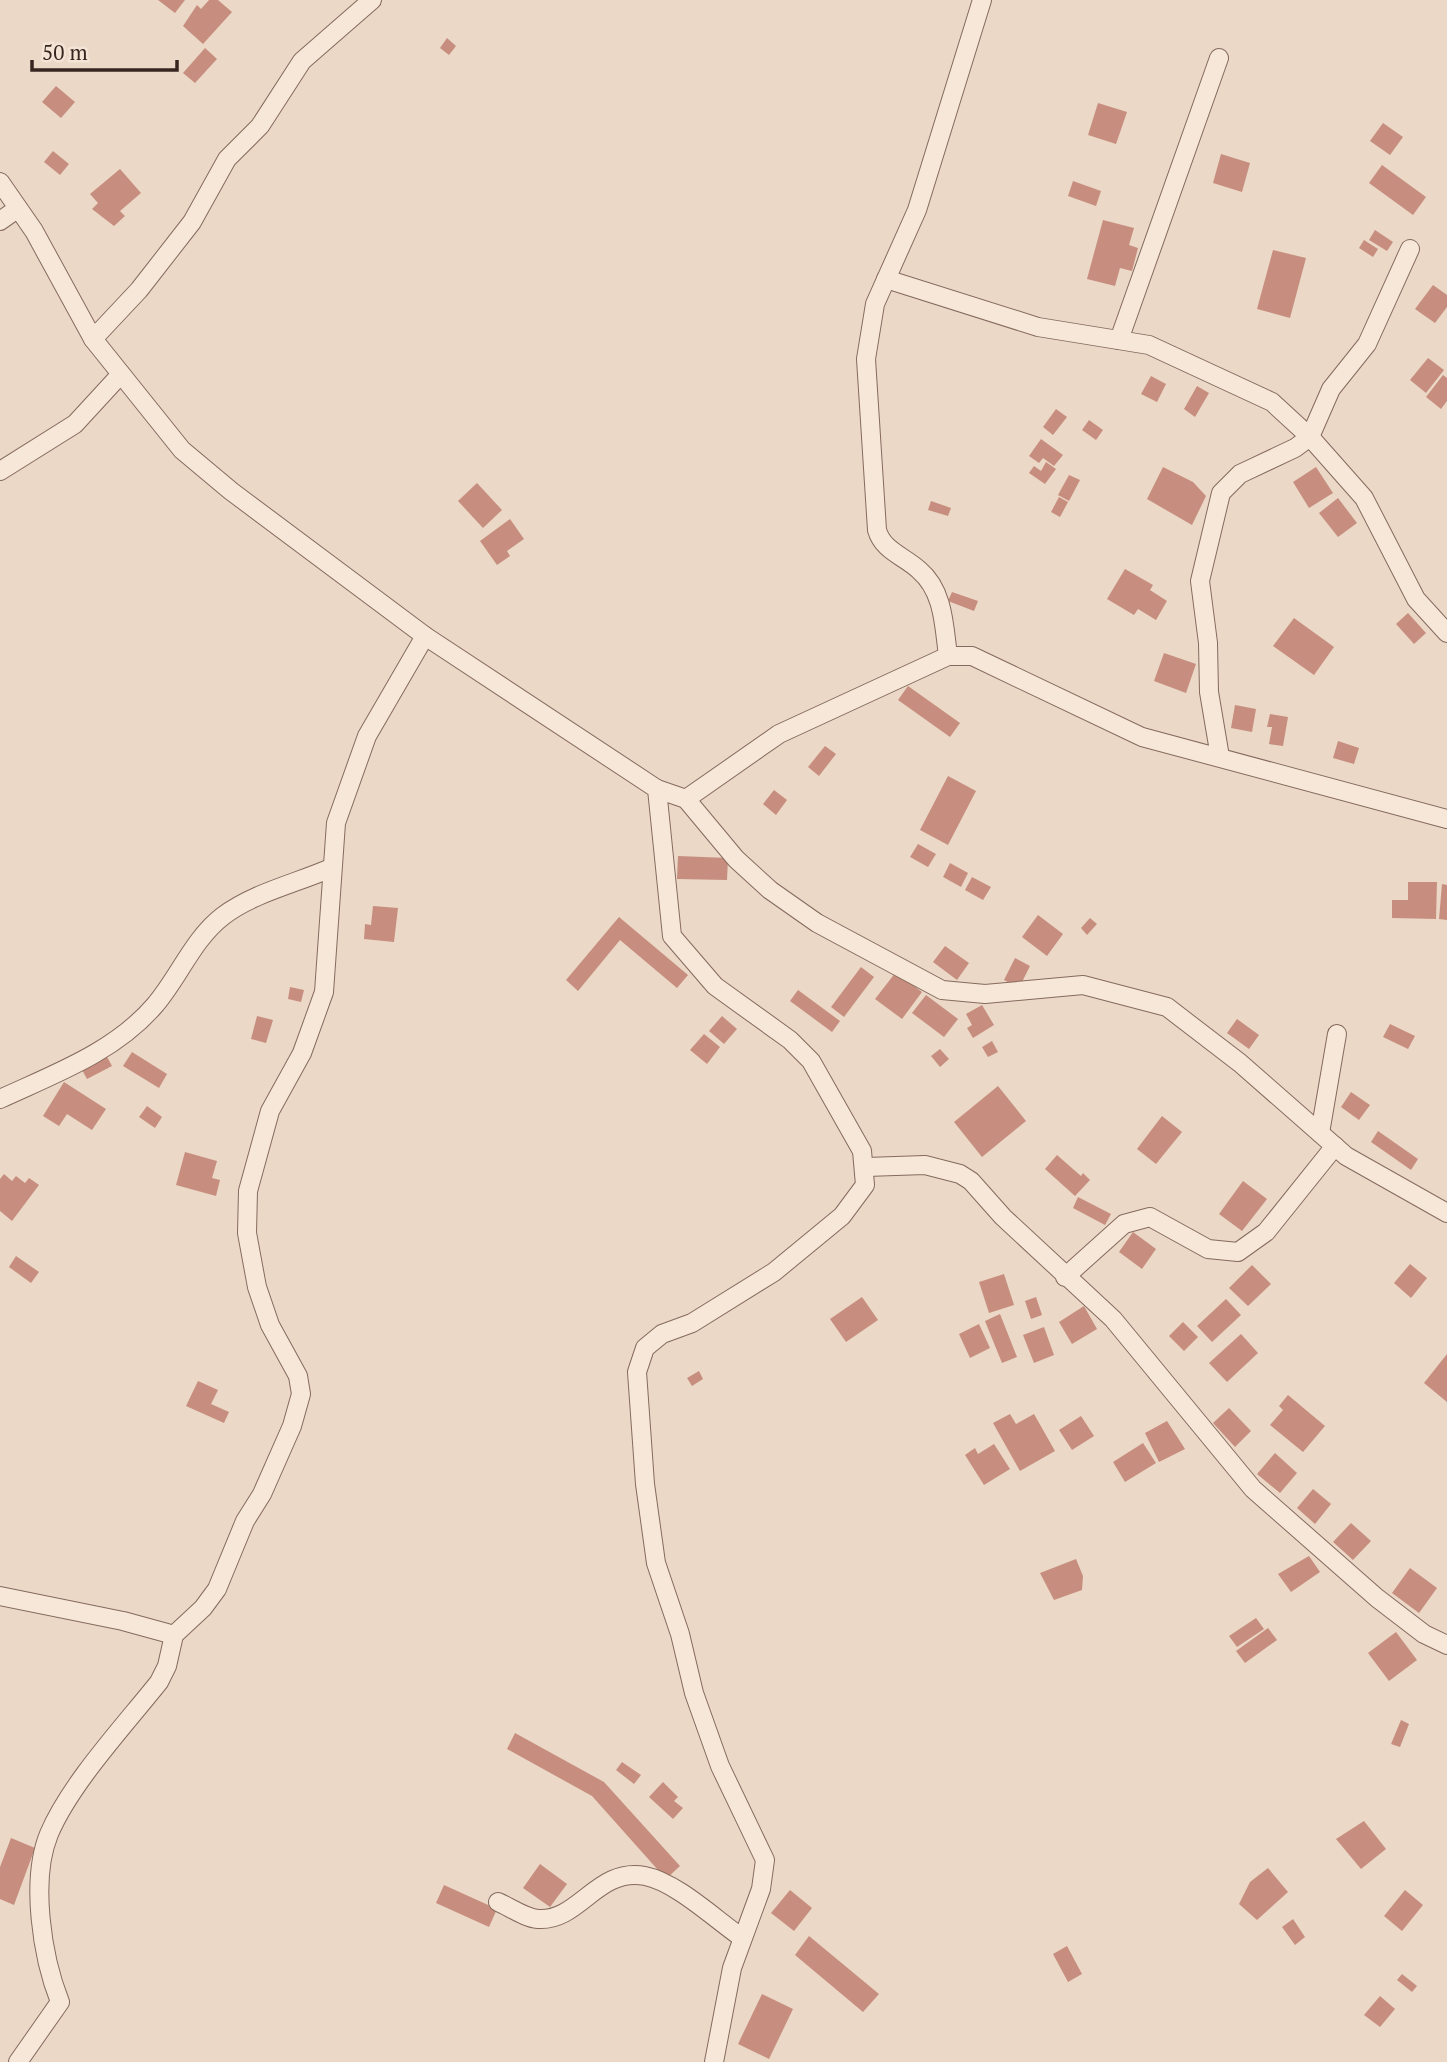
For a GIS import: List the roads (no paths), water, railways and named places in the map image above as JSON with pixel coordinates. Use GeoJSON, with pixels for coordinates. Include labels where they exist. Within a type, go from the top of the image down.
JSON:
{"type":"FeatureCollection","features":[{"type":"Feature","properties":{"kind":"street"},"geometry":{"type":"LineString","coordinates":[[93,339],[139,290],[192,222],[227,159],[260,126],[302,61],[372,0]]}},
{"type":"Feature","properties":{"kind":"street"},"geometry":{"type":"LineString","coordinates":[[948,656],[939,597],[921,571],[881,543],[877,530],[866,359],[875,304],[917,210],[982,0]]}},
{"type":"Feature","properties":{"kind":"street"},"geometry":{"type":"LineString","coordinates":[[1119,340],[1219,58]]}},
{"type":"Feature","properties":{"kind":"street"},"geometry":{"type":"LineString","coordinates":[[0,182],[34,231],[93,339],[182,450],[231,491],[425,636],[657,789],[686,799],[736,859],[770,890],[817,923],[942,990],[985,994],[1083,985],[1167,1007],[1240,1063],[1365,1169],[1447,1213]]}},
{"type":"Feature","properties":{"kind":"street"},"geometry":{"type":"LineString","coordinates":[[0,221],[17,209]]}},
{"type":"Feature","properties":{"kind":"street"},"geometry":{"type":"LineString","coordinates":[[1220,757],[1209,692],[1208,643],[1200,581],[1221,492],[1240,474],[1295,449],[1310,437],[1331,390],[1367,344],[1410,249]]}},
{"type":"Feature","properties":{"kind":"street"},"geometry":{"type":"LineString","coordinates":[[886,279],[1038,327],[1149,345],[1272,402],[1310,437],[1364,498],[1416,599],[1447,632]]}},
{"type":"Feature","properties":{"kind":"street"},"geometry":{"type":"LineString","coordinates":[[0,471],[75,424],[121,374]]}},
{"type":"Feature","properties":{"kind":"street"},"geometry":{"type":"LineString","coordinates":[[18,2062],[60,2002],[51,1979],[43,1939],[41,1869],[48,1837],[60,1812],[159,1682],[167,1666],[174,1635],[203,1608],[216,1589],[245,1521],[262,1494],[292,1426],[302,1394],[298,1376],[270,1325],[257,1287],[247,1233],[248,1191],[270,1111],[317,1018],[324,992],[336,823],[368,736],[425,636]]}},
{"type":"Feature","properties":{"kind":"street"},"geometry":{"type":"LineString","coordinates":[[686,799],[779,734],[948,656],[972,656],[1142,737],[1447,819]]}},
{"type":"Feature","properties":{"kind":"street"},"geometry":{"type":"LineString","coordinates":[[657,789],[671,936],[715,986],[790,1040],[811,1060],[862,1151],[866,1167],[865,1185],[835,1223],[799,1253],[746,1290],[692,1323],[662,1334],[645,1348],[637,1372],[645,1483],[656,1563],[680,1634],[694,1693],[720,1766],[765,1860],[761,1889],[741,1937],[726,1994],[714,2062]]}},
{"type":"Feature","properties":{"kind":"street"},"geometry":{"type":"LineString","coordinates":[[2,1096],[43,1081],[132,1029],[161,997],[203,936],[224,915],[256,898],[331,868]]}},
{"type":"Feature","properties":{"kind":"street"},"geometry":{"type":"LineString","coordinates":[[1320,1133],[1337,1034]]}},
{"type":"Feature","properties":{"kind":"street"},"geometry":{"type":"LineString","coordinates":[[1065,1277],[1124,1224],[1150,1217],[1208,1250],[1238,1252],[1266,1231],[1335,1146]]}},
{"type":"Feature","properties":{"kind":"street"},"geometry":{"type":"LineString","coordinates":[[866,1167],[925,1165],[960,1174],[1065,1277],[1114,1320],[1253,1489],[1377,1598],[1424,1634],[1447,1645]]}},
{"type":"Feature","properties":{"kind":"street"},"geometry":{"type":"LineString","coordinates":[[0,1596],[123,1621],[174,1635]]}},
{"type":"Feature","properties":{"kind":"street"},"geometry":{"type":"LineString","coordinates":[[498,1902],[536,1919],[552,1918],[608,1881],[623,1876],[644,1876],[662,1882],[741,1937]]}}]}
